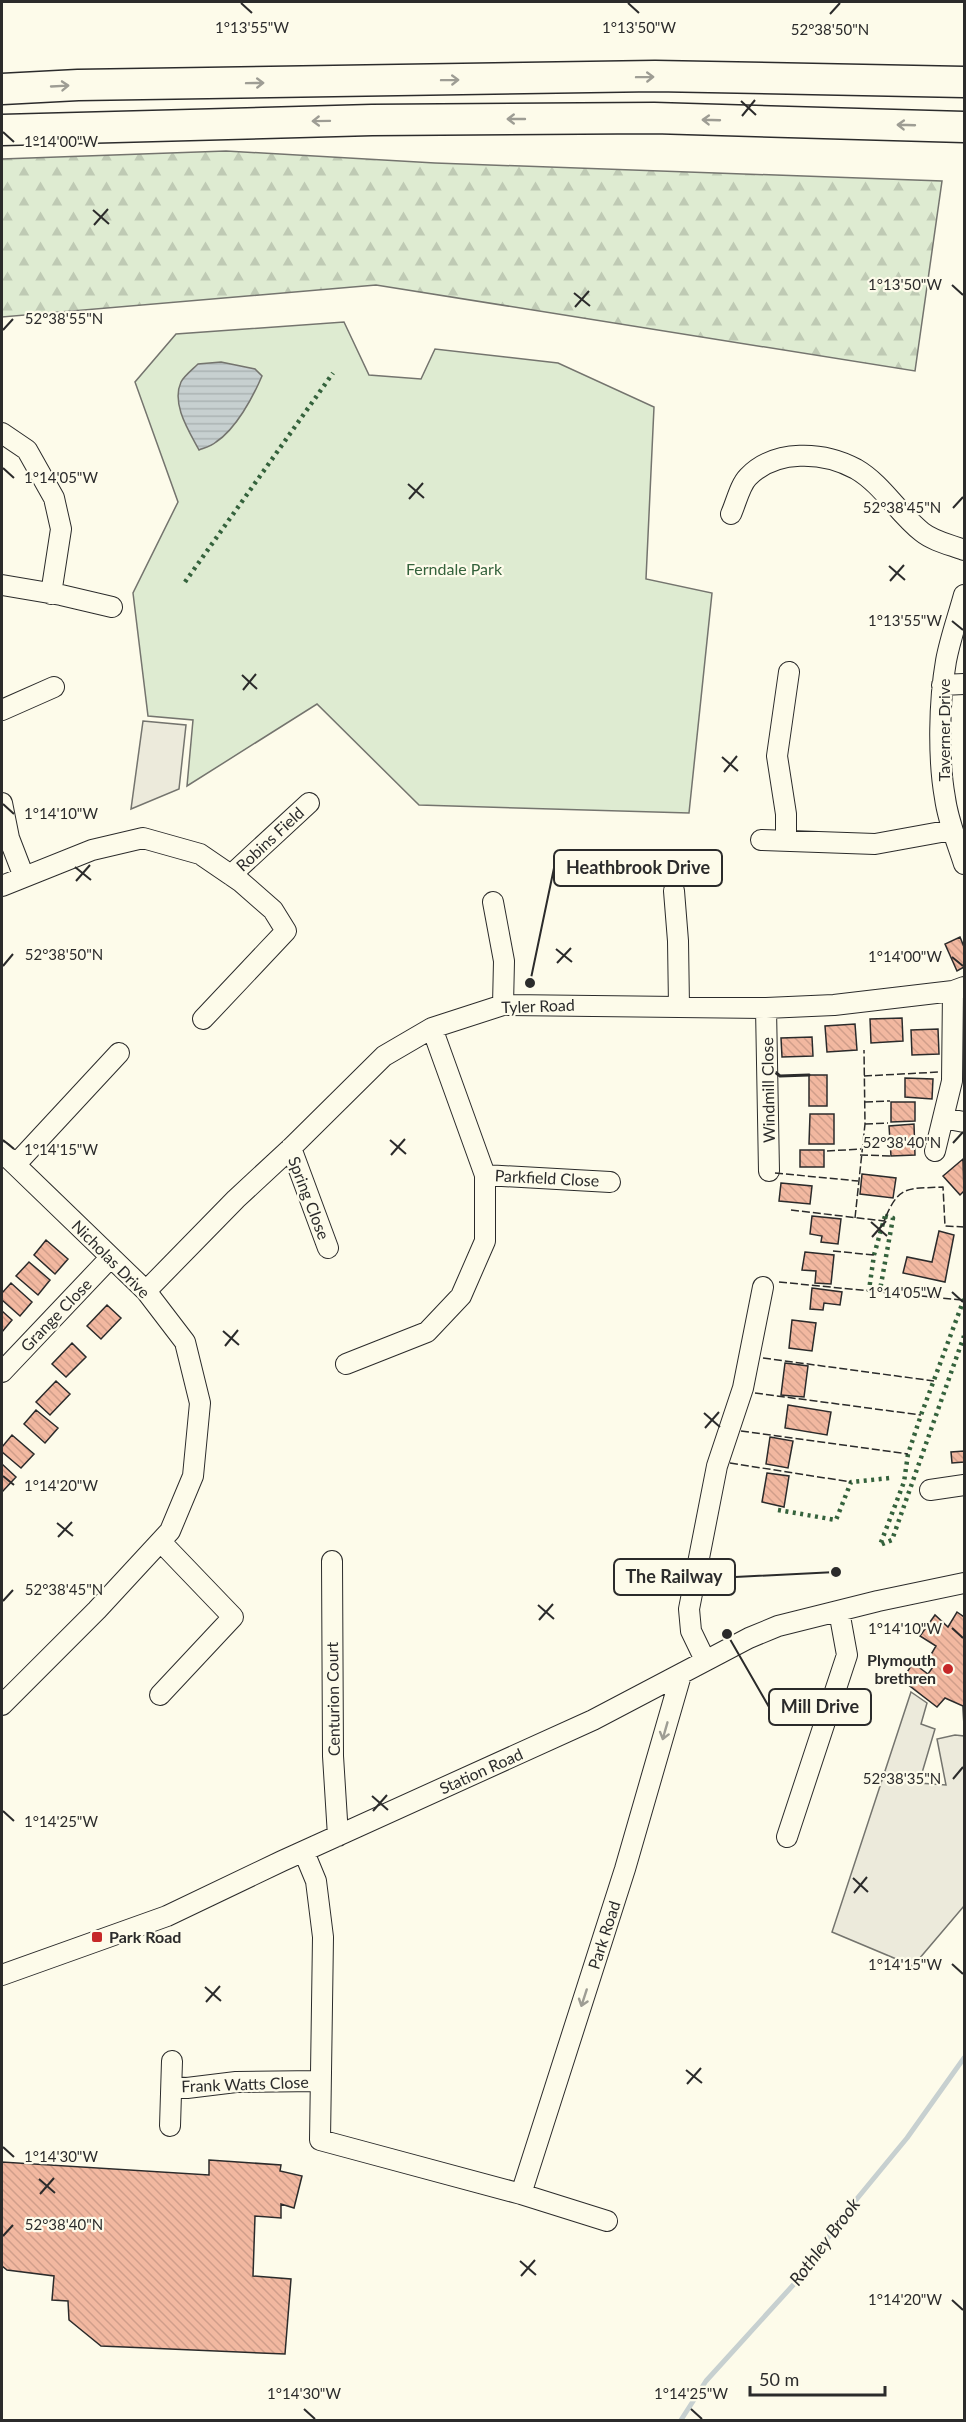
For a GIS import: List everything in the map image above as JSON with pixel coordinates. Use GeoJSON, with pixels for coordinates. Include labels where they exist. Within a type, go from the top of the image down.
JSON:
{"type":"FeatureCollection","features":[{"type":"Feature","properties":{"kind":"highway"},"geometry":{"type":"LineString","coordinates":[[2,89],[78,85],[655,76],[964,81]]}},
{"type":"Feature","properties":{"kind":"highway"},"geometry":{"type":"LineString","coordinates":[[2,130],[372,120],[630,118],[964,127]]}},
{"type":"Feature","properties":{"kind":"street"},"geometry":{"type":"LineString","coordinates":[[2,433],[27,450],[54,498],[61,529],[51,594]]}},
{"type":"Feature","properties":{"kind":"street"},"geometry":{"type":"LineString","coordinates":[[730,514],[747,477],[774,459],[806,455],[834,460],[856,469],[882,491],[924,534],[964,550]]}},
{"type":"Feature","properties":{"kind":"street"},"geometry":{"type":"LineString","coordinates":[[2,585],[112,606]]}},
{"type":"Feature","properties":{"kind":"street","name":"Taverner Drive"},"geometry":{"type":"LineString","coordinates":[[964,595],[946,658],[942,685],[942,758],[945,797],[952,830],[964,864]]}},
{"type":"Feature","properties":{"kind":"street"},"geometry":{"type":"LineString","coordinates":[[786,840],[786,814],[777,756],[789,672]]}},
{"type":"Feature","properties":{"kind":"street"},"geometry":{"type":"LineString","coordinates":[[942,685],[964,684]]}},
{"type":"Feature","properties":{"kind":"street"},"geometry":{"type":"LineString","coordinates":[[2,710],[54,687]]}},
{"type":"Feature","properties":{"kind":"street"},"geometry":{"type":"LineString","coordinates":[[2,803],[9,838],[24,877]]}},
{"type":"Feature","properties":{"kind":"street","name":"Robins Field"},"geometry":{"type":"LineString","coordinates":[[231,875],[309,803]]}},
{"type":"Feature","properties":{"kind":"street"},"geometry":{"type":"LineString","coordinates":[[761,840],[874,844],[952,830]]}},
{"type":"Feature","properties":{"kind":"street"},"geometry":{"type":"LineString","coordinates":[[2,886],[92,850],[143,838],[200,854],[231,875],[273,910],[286,931],[203,1019]]}},
{"type":"Feature","properties":{"kind":"street"},"geometry":{"type":"LineString","coordinates":[[674,891],[678,941],[679,1006]]}},
{"type":"Feature","properties":{"kind":"street"},"geometry":{"type":"LineString","coordinates":[[493,902],[504,961],[503,1005]]}},
{"type":"Feature","properties":{"kind":"street"},"geometry":{"type":"LineString","coordinates":[[935,1151],[952,1081],[959,989]]}},
{"type":"Feature","properties":{"kind":"street","name":"Tyler Road"},"geometry":{"type":"LineString","coordinates":[[146,1291],[236,1198],[291,1148],[384,1056],[432,1028],[503,1005],[766,1008],[834,1005],[959,989]]}},
{"type":"Feature","properties":{"kind":"street","name":"Windmill Close"},"geometry":{"type":"LineString","coordinates":[[766,1008],[769,1172]]}},
{"type":"Feature","properties":{"kind":"street"},"geometry":{"type":"LineString","coordinates":[[346,1364],[427,1332],[461,1296],[485,1241],[485,1175],[432,1028]]}},
{"type":"Feature","properties":{"kind":"street"},"geometry":{"type":"LineString","coordinates":[[9,1158],[118,1053]]}},
{"type":"Feature","properties":{"kind":"street"},"geometry":{"type":"LineString","coordinates":[[943,1118],[964,1122]]}},
{"type":"Feature","properties":{"kind":"street","name":"Spring Close"},"geometry":{"type":"LineString","coordinates":[[291,1148],[328,1248]]}},
{"type":"Feature","properties":{"kind":"street","name":"Nicholas Drive"},"geometry":{"type":"LineString","coordinates":[[2,1705],[97,1610],[170,1531],[193,1476],[200,1404],[185,1342],[146,1291],[9,1158]]}},
{"type":"Feature","properties":{"kind":"street","name":"Parkfield Close"},"geometry":{"type":"LineString","coordinates":[[485,1175],[609,1182]]}},
{"type":"Feature","properties":{"kind":"street","name":"Grange Close"},"geometry":{"type":"LineString","coordinates":[[2,1372],[110,1258]]}},
{"type":"Feature","properties":{"kind":"street"},"geometry":{"type":"LineString","coordinates":[[705,1660],[692,1631],[689,1609],[717,1466],[743,1388],[763,1287]]}},
{"type":"Feature","properties":{"kind":"street"},"geometry":{"type":"LineString","coordinates":[[930,1490],[964,1485]]}},
{"type":"Feature","properties":{"kind":"street"},"geometry":{"type":"LineString","coordinates":[[160,1695],[233,1617],[161,1542]]}},
{"type":"Feature","properties":{"kind":"street","name":"Centurion Court"},"geometry":{"type":"LineString","coordinates":[[332,1561],[333,1756],[338,1836]]}},
{"type":"Feature","properties":{"kind":"street","name":"Station Road"},"geometry":{"type":"LineString","coordinates":[[2,1976],[167,1916],[593,1720],[681,1675],[705,1660],[778,1626],[964,1584]]}},
{"type":"Feature","properties":{"kind":"street"},"geometry":{"type":"LineString","coordinates":[[787,1837],[847,1655],[839,1611]]}},
{"type":"Feature","properties":{"kind":"street","name":"Park Road"},"geometry":{"type":"LineString","coordinates":[[520,2194],[625,1869],[681,1675]]}},
{"type":"Feature","properties":{"kind":"street"},"geometry":{"type":"LineString","coordinates":[[304,1852],[316,1881],[323,1937],[319,2081],[320,2140],[520,2194],[607,2221]]}},
{"type":"Feature","properties":{"kind":"street","name":"Frank Watts Close"},"geometry":{"type":"LineString","coordinates":[[170,2126],[172,2061]]}},
{"type":"Feature","properties":{"kind":"street","name":"Frank Watts Close"},"geometry":{"type":"LineString","coordinates":[[172,2087],[187,2088],[236,2082],[319,2081]]}},
{"type":"Feature","properties":{"kind":"green space"},"geometry":{"type":"Polygon","coordinates":[[[226,151],[435,163],[942,181],[915,371],[376,285],[2,317],[2,159],[226,151]]]}},
{"type":"Feature","properties":{"kind":"green space","name":"Ferndale Park"},"geometry":{"type":"Polygon","coordinates":[[[344,322],[369,375],[421,379],[435,349],[558,363],[654,407],[646,579],[712,593],[689,813],[419,805],[317,704],[187,786],[193,720],[148,716],[133,593],[178,502],[135,382],[176,334],[344,322]]]}},
{"type":"Feature","properties":{"kind":"shaded area"},"geometry":{"type":"Polygon","coordinates":[[[221,362],[255,369],[262,376],[237,421],[214,443],[199,450],[182,417],[178,390],[182,380],[198,364],[221,362]]]}},
{"type":"Feature","properties":{"kind":"shaded area"},"geometry":{"type":"Polygon","coordinates":[[[143,721],[186,725],[179,789],[131,809],[143,721]]]}},
{"type":"Feature","properties":{"kind":"shaded area"},"geometry":{"type":"Polygon","coordinates":[[[911,1692],[927,1703],[921,1724],[935,1729],[919,1783],[946,1785],[937,1739],[955,1735],[964,1736],[964,1906],[913,1966],[832,1932],[911,1692]]]}},
{"type":"Feature","properties":{"kind":"building"},"geometry":{"type":"Polygon","coordinates":[[[960,937],[964,947],[964,967],[957,971],[945,944],[960,937]]]}},
{"type":"Feature","properties":{"kind":"building"},"geometry":{"type":"Polygon","coordinates":[[[902,1018],[903,1041],[871,1043],[870,1019],[902,1018]]]}},
{"type":"Feature","properties":{"kind":"building"},"geometry":{"type":"Polygon","coordinates":[[[855,1024],[857,1050],[827,1052],[825,1026],[855,1024]]]}},
{"type":"Feature","properties":{"kind":"building"},"geometry":{"type":"Polygon","coordinates":[[[938,1029],[939,1054],[912,1055],[911,1030],[938,1029]]]}},
{"type":"Feature","properties":{"kind":"building"},"geometry":{"type":"Polygon","coordinates":[[[812,1037],[813,1056],[782,1057],[781,1038],[812,1037]]]}},
{"type":"Feature","properties":{"kind":"building"},"geometry":{"type":"Polygon","coordinates":[[[809,1075],[827,1075],[827,1106],[809,1106],[809,1075]]]}},
{"type":"Feature","properties":{"kind":"building"},"geometry":{"type":"Polygon","coordinates":[[[905,1078],[933,1079],[932,1099],[905,1097],[905,1078]]]}},
{"type":"Feature","properties":{"kind":"building"},"geometry":{"type":"Polygon","coordinates":[[[891,1102],[915,1102],[915,1121],[891,1122],[891,1102]]]}},
{"type":"Feature","properties":{"kind":"building"},"geometry":{"type":"Polygon","coordinates":[[[810,1114],[834,1114],[834,1144],[809,1144],[810,1114]]]}},
{"type":"Feature","properties":{"kind":"building"},"geometry":{"type":"Polygon","coordinates":[[[914,1124],[915,1155],[891,1156],[889,1126],[914,1124]]]}},
{"type":"Feature","properties":{"kind":"building"},"geometry":{"type":"Polygon","coordinates":[[[800,1150],[824,1150],[824,1167],[800,1167],[800,1150]]]}},
{"type":"Feature","properties":{"kind":"building"},"geometry":{"type":"Polygon","coordinates":[[[963,1159],[964,1191],[960,1195],[943,1176],[963,1159]]]}},
{"type":"Feature","properties":{"kind":"building"},"geometry":{"type":"Polygon","coordinates":[[[862,1174],[896,1178],[893,1198],[860,1194],[862,1174]]]}},
{"type":"Feature","properties":{"kind":"building"},"geometry":{"type":"Polygon","coordinates":[[[781,1183],[812,1186],[810,1204],[779,1201],[781,1183]]]}},
{"type":"Feature","properties":{"kind":"building"},"geometry":{"type":"Polygon","coordinates":[[[812,1216],[841,1219],[838,1244],[821,1242],[822,1236],[810,1234],[812,1216]]]}},
{"type":"Feature","properties":{"kind":"building"},"geometry":{"type":"Polygon","coordinates":[[[939,1231],[954,1235],[945,1282],[903,1273],[907,1257],[932,1262],[939,1231]]]}},
{"type":"Feature","properties":{"kind":"building"},"geometry":{"type":"Polygon","coordinates":[[[46,1240],[68,1259],[55,1274],[34,1255],[46,1240]]]}},
{"type":"Feature","properties":{"kind":"building"},"geometry":{"type":"Polygon","coordinates":[[[805,1252],[834,1255],[831,1284],[815,1283],[816,1271],[802,1270],[805,1252]]]}},
{"type":"Feature","properties":{"kind":"building"},"geometry":{"type":"Polygon","coordinates":[[[29,1262],[50,1280],[38,1295],[16,1276],[29,1262]]]}},
{"type":"Feature","properties":{"kind":"building"},"geometry":{"type":"Polygon","coordinates":[[[11,1283],[32,1302],[20,1316],[2,1300],[2,1293],[11,1283]]]}},
{"type":"Feature","properties":{"kind":"building"},"geometry":{"type":"Polygon","coordinates":[[[812,1288],[842,1292],[840,1305],[824,1303],[823,1310],[810,1309],[812,1288]]]}},
{"type":"Feature","properties":{"kind":"building"},"geometry":{"type":"Polygon","coordinates":[[[107,1305],[121,1318],[101,1339],[87,1326],[107,1305]]]}},
{"type":"Feature","properties":{"kind":"building"},"geometry":{"type":"Polygon","coordinates":[[[2,1311],[12,1320],[2,1332],[2,1311]]]}},
{"type":"Feature","properties":{"kind":"building"},"geometry":{"type":"Polygon","coordinates":[[[792,1320],[816,1323],[812,1351],[789,1348],[792,1320]]]}},
{"type":"Feature","properties":{"kind":"building"},"geometry":{"type":"Polygon","coordinates":[[[72,1343],[86,1357],[66,1377],[52,1364],[72,1343]]]}},
{"type":"Feature","properties":{"kind":"building"},"geometry":{"type":"Polygon","coordinates":[[[785,1363],[808,1366],[804,1397],[781,1395],[785,1363]]]}},
{"type":"Feature","properties":{"kind":"building"},"geometry":{"type":"Polygon","coordinates":[[[56,1381],[70,1394],[50,1415],[36,1402],[56,1381]]]}},
{"type":"Feature","properties":{"kind":"building"},"geometry":{"type":"Polygon","coordinates":[[[788,1405],[831,1412],[827,1435],[785,1428],[788,1405]]]}},
{"type":"Feature","properties":{"kind":"building"},"geometry":{"type":"Polygon","coordinates":[[[36,1410],[58,1428],[45,1443],[24,1424],[36,1410]]]}},
{"type":"Feature","properties":{"kind":"building"},"geometry":{"type":"Polygon","coordinates":[[[12,1435],[34,1454],[21,1468],[2,1452],[2,1447],[12,1435]]]}},
{"type":"Feature","properties":{"kind":"building"},"geometry":{"type":"Polygon","coordinates":[[[770,1437],[793,1441],[788,1468],[766,1464],[770,1437]]]}},
{"type":"Feature","properties":{"kind":"building"},"geometry":{"type":"Polygon","coordinates":[[[964,1451],[964,1462],[952,1463],[951,1452],[964,1451]]]}},
{"type":"Feature","properties":{"kind":"building"},"geometry":{"type":"Polygon","coordinates":[[[2,1464],[16,1477],[3,1491],[2,1490],[2,1464]]]}},
{"type":"Feature","properties":{"kind":"building"},"geometry":{"type":"Polygon","coordinates":[[[767,1473],[789,1476],[784,1507],[762,1502],[767,1473]]]}},
{"type":"Feature","properties":{"kind":"building","name":"Plymouth brethren"},"geometry":{"type":"Polygon","coordinates":[[[957,1612],[964,1617],[964,1727],[963,1706],[945,1698],[937,1707],[902,1680],[913,1663],[928,1674],[935,1664],[929,1658],[936,1646],[920,1636],[935,1615],[948,1627],[957,1612]]]}},
{"type":"Feature","properties":{"kind":"building"},"geometry":{"type":"Polygon","coordinates":[[[209,2160],[281,2165],[280,2171],[302,2176],[294,2208],[281,2204],[281,2218],[255,2216],[253,2276],[291,2279],[285,2354],[101,2346],[69,2320],[68,2301],[52,2300],[54,2276],[7,2270],[2,2266],[2,2162],[209,2175],[209,2160]]]}},
{"type":"Feature","properties":{"kind":"waterway","name":"Rothley Brook"},"geometry":{"type":"LineString","coordinates":[[681,2420],[706,2381],[795,2283],[851,2206],[907,2138],[964,2058]]}},
{"type":"Feature","properties":{"kind":"hedge"},"geometry":{"type":"LineString","coordinates":[[185,582],[333,373]]}},
{"type":"Feature","properties":{"kind":"hedge"},"geometry":{"type":"LineString","coordinates":[[885,1216],[893,1218],[880,1290],[869,1290],[874,1255],[885,1216]]}},
{"type":"Feature","properties":{"kind":"hedge"},"geometry":{"type":"LineString","coordinates":[[964,1299],[921,1415],[908,1454],[904,1482],[880,1545],[892,1540],[964,1336]]}},
{"type":"Feature","properties":{"kind":"hedge"},"geometry":{"type":"LineString","coordinates":[[778,1510],[836,1520],[851,1482],[890,1478]]}},
{"type":"Feature","properties":{"kind":"fence"},"geometry":{"type":"LineString","coordinates":[[855,1218],[865,1124],[864,1050]]}},
{"type":"Feature","properties":{"kind":"fence"},"geometry":{"type":"LineString","coordinates":[[864,1076],[940,1072]]}},
{"type":"Feature","properties":{"kind":"fence"},"geometry":{"type":"LineString","coordinates":[[865,1102],[890,1101]]}},
{"type":"Feature","properties":{"kind":"fence"},"geometry":{"type":"LineString","coordinates":[[865,1124],[888,1123]]}},
{"type":"Feature","properties":{"kind":"fence"},"geometry":{"type":"LineString","coordinates":[[827,1151],[861,1149]]}},
{"type":"Feature","properties":{"kind":"fence"},"geometry":{"type":"LineString","coordinates":[[860,1155],[891,1156]]}},
{"type":"Feature","properties":{"kind":"fence"},"geometry":{"type":"LineString","coordinates":[[775,1173],[858,1181]]}},
{"type":"Feature","properties":{"kind":"fence"},"geometry":{"type":"LineString","coordinates":[[791,1210],[884,1221],[894,1200],[906,1191],[943,1187],[945,1226],[964,1227]]}},
{"type":"Feature","properties":{"kind":"fence"},"geometry":{"type":"LineString","coordinates":[[833,1251],[874,1255]]}},
{"type":"Feature","properties":{"kind":"fence"},"geometry":{"type":"LineString","coordinates":[[779,1282],[962,1300]]}},
{"type":"Feature","properties":{"kind":"fence"},"geometry":{"type":"LineString","coordinates":[[763,1358],[934,1381]]}},
{"type":"Feature","properties":{"kind":"fence"},"geometry":{"type":"LineString","coordinates":[[755,1393],[921,1415]]}},
{"type":"Feature","properties":{"kind":"fence"},"geometry":{"type":"LineString","coordinates":[[741,1431],[908,1454]]}},
{"type":"Feature","properties":{"kind":"fence"},"geometry":{"type":"LineString","coordinates":[[730,1463],[851,1482]]}},
{"type":"Feature","properties":{"kind":"wall"},"geometry":{"type":"LineString","coordinates":[[775,1072],[780,1076],[809,1075]]}},
{"type":"Feature","properties":{"kind":"place","name":"Heathbrook Drive"},"geometry":{"type":"Point","coordinates":[530,983]}},
{"type":"Feature","properties":{"kind":"place","name":"The Railway"},"geometry":{"type":"Point","coordinates":[836,1572]}},
{"type":"Feature","properties":{"kind":"place","name":"Mill Drive"},"geometry":{"type":"Point","coordinates":[727,1634]}},
{"type":"Feature","properties":{"kind":"place","name":"Plymouth brethren"},"geometry":{"type":"Point","coordinates":[948,1669]}},
{"type":"Feature","properties":{"kind":"place","name":"Park Road"},"geometry":{"type":"Point","coordinates":[97,1937]}}]}
